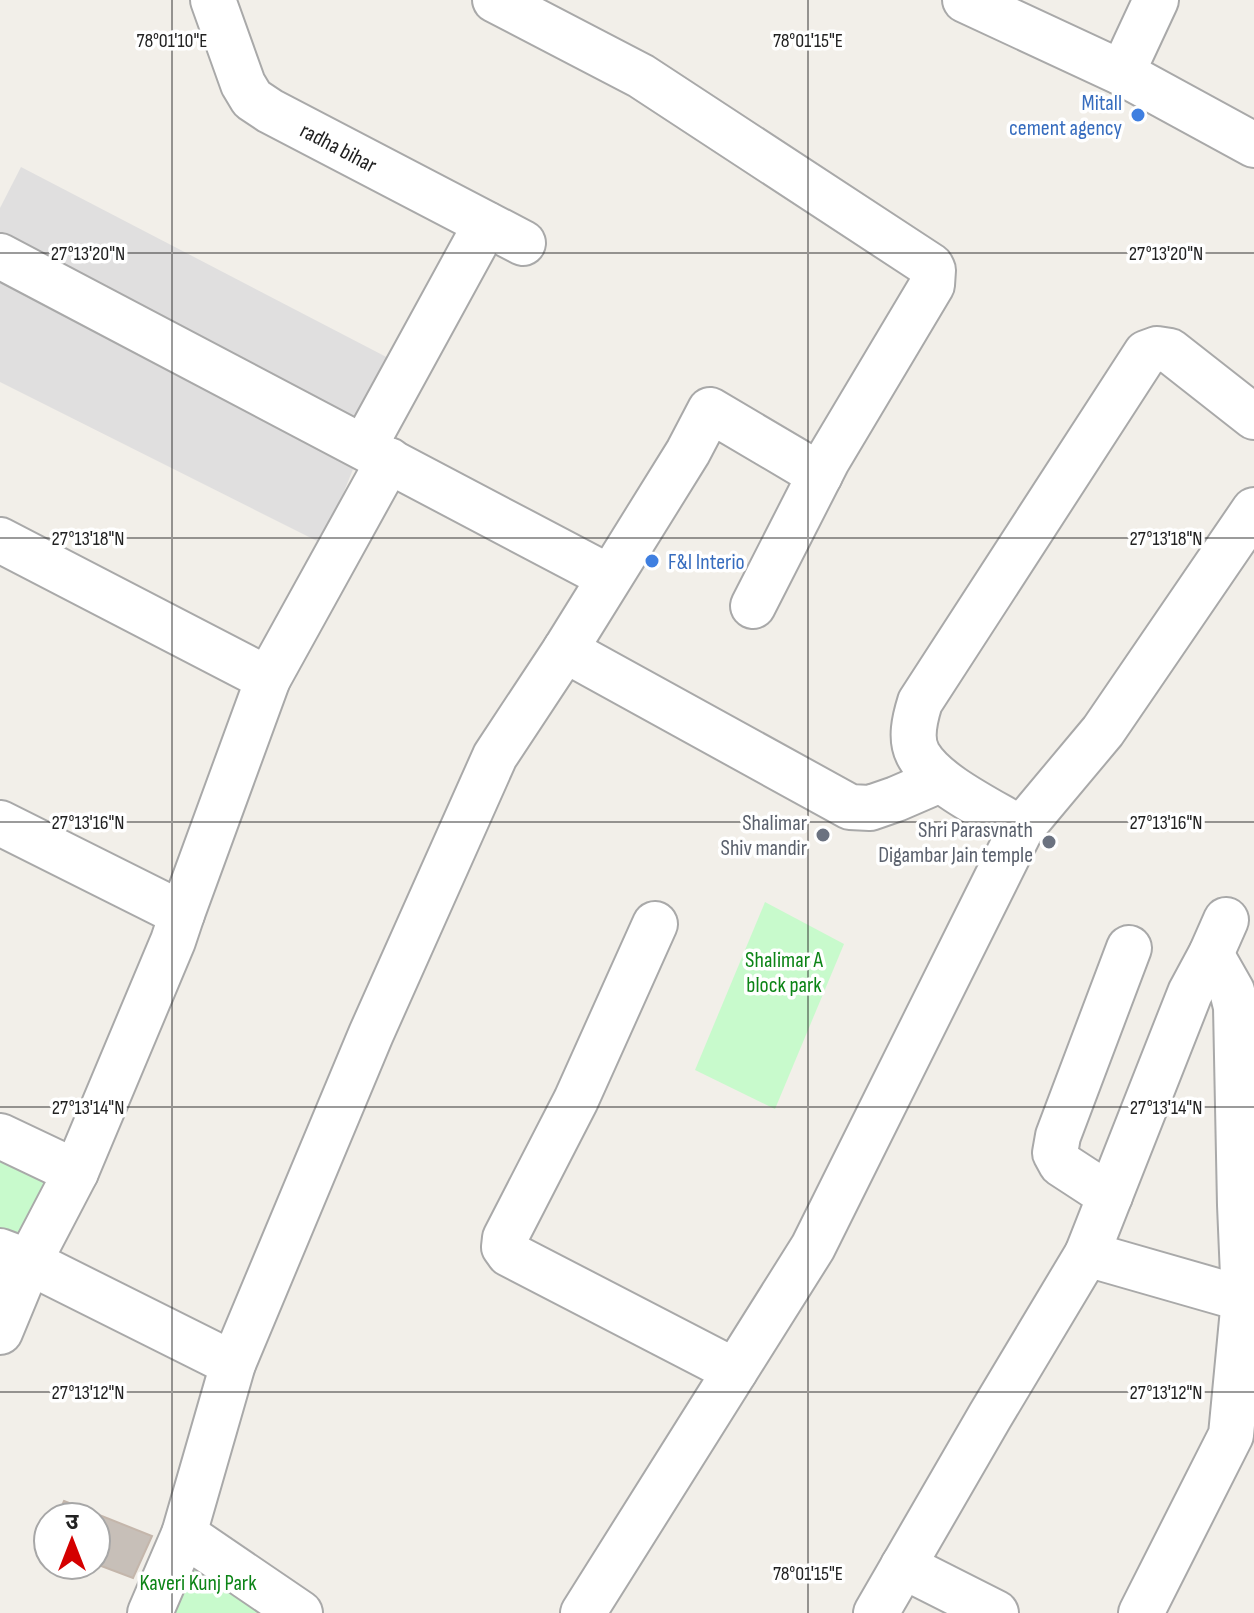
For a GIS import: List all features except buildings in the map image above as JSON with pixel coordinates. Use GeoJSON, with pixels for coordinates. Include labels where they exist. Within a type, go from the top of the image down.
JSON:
{"type":"FeatureCollection","features":[{"type":"Feature","properties":{"kind":"street","name":"radha bihar"},"geometry":{"type":"LineString","coordinates":[[213,0],[243,84],[252,99],[504,233],[376,454]]}},
{"type":"Feature","properties":{"kind":"street"},"geometry":{"type":"LineString","coordinates":[[495,0],[641,76],[931,266],[934,277],[932,285],[820,475],[753,606]]}},
{"type":"Feature","properties":{"kind":"street"},"geometry":{"type":"LineString","coordinates":[[965,0],[1122,73],[1254,145]]}},
{"type":"Feature","properties":{"kind":"street"},"geometry":{"type":"LineString","coordinates":[[1122,73],[1156,0]]}},
{"type":"Feature","properties":{"kind":"street"},"geometry":{"type":"LineString","coordinates":[[0,256],[609,577]]}},
{"type":"Feature","properties":{"kind":"street"},"geometry":{"type":"LineString","coordinates":[[1021,829],[940,780],[918,755],[914,721],[920,702],[1146,353],[1157,349],[1170,351],[1254,417]]}},
{"type":"Feature","properties":{"kind":"street"},"geometry":{"type":"LineString","coordinates":[[150,1613],[184,1534],[233,1364],[371,1034],[495,756],[565,650],[688,452],[710,410],[820,475]]}},
{"type":"Feature","properties":{"kind":"street"},"geometry":{"type":"LineString","coordinates":[[0,1332],[14,1256],[76,1172],[173,941],[268,679],[376,454]]}},
{"type":"Feature","properties":{"kind":"street"},"geometry":{"type":"LineString","coordinates":[[583,1613],[813,1247],[1021,829],[1103,731],[1249,524]]}},
{"type":"Feature","properties":{"kind":"street"},"geometry":{"type":"LineString","coordinates":[[0,540],[268,679]]}},
{"type":"Feature","properties":{"kind":"street"},"geometry":{"type":"LineString","coordinates":[[565,650],[850,807],[870,808],[940,780]]}},
{"type":"Feature","properties":{"kind":"street"},"geometry":{"type":"LineString","coordinates":[[0,823],[182,914]]}},
{"type":"Feature","properties":{"kind":"street"},"geometry":{"type":"LineString","coordinates":[[655,924],[576,1100],[505,1238],[504,1247],[509,1254],[735,1371]]}},
{"type":"Feature","properties":{"kind":"street"},"geometry":{"type":"LineString","coordinates":[[876,1613],[1087,1254],[1190,993],[1218,937],[1236,1007],[1240,1205],[1249,1299],[1242,1442],[1141,1613]]}},
{"type":"Feature","properties":{"kind":"street"},"geometry":{"type":"LineString","coordinates":[[1110,1196],[1061,1164],[1055,1153],[1058,1136],[1129,948]]}},
{"type":"Feature","properties":{"kind":"street"},"geometry":{"type":"LineString","coordinates":[[0,1136],[76,1172]]}},
{"type":"Feature","properties":{"kind":"street"},"geometry":{"type":"LineString","coordinates":[[1087,1254],[1249,1299]]}},
{"type":"Feature","properties":{"kind":"street"},"geometry":{"type":"LineString","coordinates":[[14,1256],[233,1364]]}},
{"type":"Feature","properties":{"kind":"street"},"geometry":{"type":"LineString","coordinates":[[184,1534],[300,1613]]}},
{"type":"Feature","properties":{"kind":"street"},"geometry":{"type":"LineString","coordinates":[[903,1566],[996,1613]]}},
{"type":"Feature","properties":{"kind":"shaded area"},"geometry":{"type":"Polygon","coordinates":[[[21,167],[396,362],[323,544],[0,382],[0,208],[21,167]]]}},
{"type":"Feature","properties":{"kind":"green space","name":"Shalimar A block park"},"geometry":{"type":"Polygon","coordinates":[[[765,902],[844,944],[775,1109],[695,1070],[765,902]]]}},
{"type":"Feature","properties":{"kind":"green space"},"geometry":{"type":"Polygon","coordinates":[[[0,1138],[76,1172],[29,1262],[0,1249],[0,1138]]]}},
{"type":"Feature","properties":{"kind":"green space","name":"Kaveri Kunj Park"},"geometry":{"type":"Polygon","coordinates":[[[184,1534],[300,1613],[150,1613],[184,1534]]]}},
{"type":"Feature","properties":{"kind":"place","name":"Mitall cement agency"},"geometry":{"type":"Point","coordinates":[1138,115]}},
{"type":"Feature","properties":{"kind":"place","name":"F&I Interio"},"geometry":{"type":"Point","coordinates":[652,561]}},
{"type":"Feature","properties":{"kind":"place","name":"Shalimar Shiv mandir"},"geometry":{"type":"Point","coordinates":[823,835]}},
{"type":"Feature","properties":{"kind":"place","name":"Shri Parasvnath Digambar Jain temple"},"geometry":{"type":"Point","coordinates":[1049,842]}}]}
